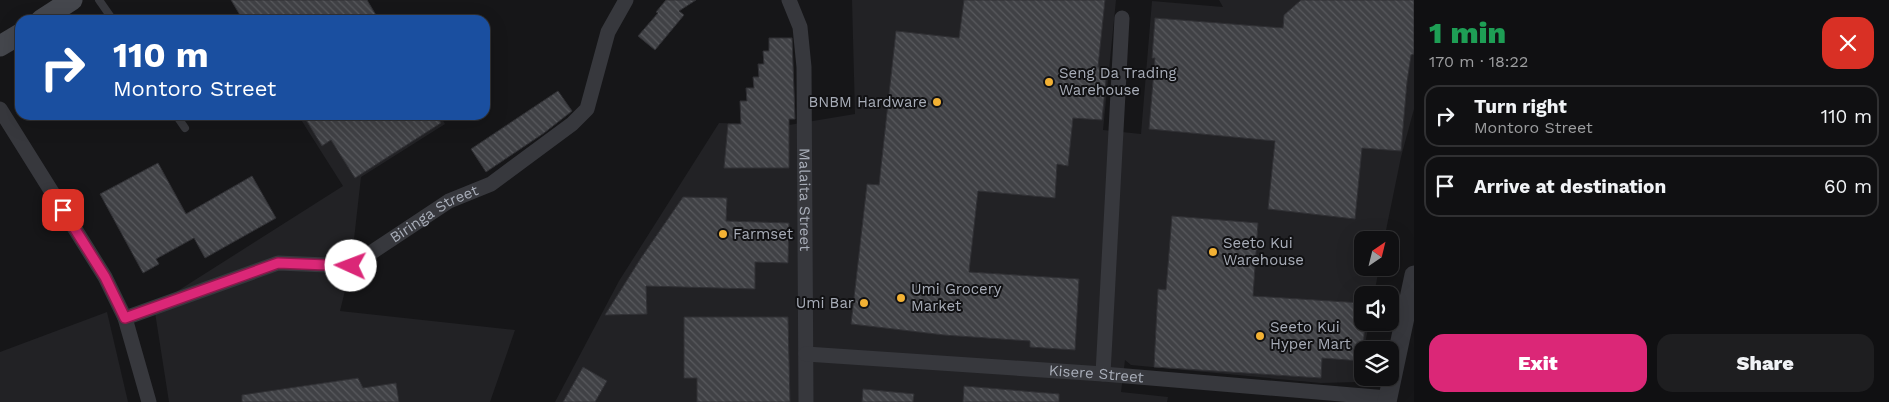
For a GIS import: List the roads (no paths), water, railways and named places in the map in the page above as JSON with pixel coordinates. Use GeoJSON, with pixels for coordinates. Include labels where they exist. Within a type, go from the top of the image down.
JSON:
{"type":"FeatureCollection","features":[{"type":"Feature","properties":{"kind":"main road"},"geometry":{"type":"LineString","coordinates":[[49,15],[72,0]]}},
{"type":"Feature","properties":{"kind":"main road"},"geometry":{"type":"LineString","coordinates":[[0,46],[15,37]]}},
{"type":"Feature","properties":{"kind":"street","name":"Biringa Street"},"geometry":{"type":"LineString","coordinates":[[125,318],[278,263],[351,266],[449,201],[491,184],[572,124],[587,109],[608,32],[626,0]]}},
{"type":"Feature","properties":{"kind":"street","name":"Malaita Street"},"geometry":{"type":"LineString","coordinates":[[789,0],[800,27],[804,67],[806,402]]}},
{"type":"Feature","properties":{"kind":"street"},"geometry":{"type":"LineString","coordinates":[[1103,374],[1122,18]]}},
{"type":"Feature","properties":{"kind":"street"},"geometry":{"type":"LineString","coordinates":[[0,109],[105,277],[125,318],[149,402]]}},
{"type":"Feature","properties":{"kind":"street"},"geometry":{"type":"LineString","coordinates":[[1387,400],[1414,275]]}},
{"type":"Feature","properties":{"kind":"street","name":"Kisere Street"},"geometry":{"type":"LineString","coordinates":[[806,354],[1103,374],[1387,400]]}},
{"type":"Feature","properties":{"kind":"lane"},"geometry":{"type":"LineString","coordinates":[[99,0],[109,15]]}},
{"type":"Feature","properties":{"kind":"lane"},"geometry":{"type":"LineString","coordinates":[[179,120],[185,128]]}},
{"type":"Feature","properties":{"kind":"place","name":"Seng Da Trading Warehouse"},"geometry":{"type":"Point","coordinates":[1049,82]}},
{"type":"Feature","properties":{"kind":"place","name":"BNBM Hardware"},"geometry":{"type":"Point","coordinates":[937,102]}},
{"type":"Feature","properties":{"kind":"place","name":"Farmset"},"geometry":{"type":"Point","coordinates":[723,234]}},
{"type":"Feature","properties":{"kind":"place","name":"Seeto Kui Warehouse"},"geometry":{"type":"Point","coordinates":[1213,252]}},
{"type":"Feature","properties":{"kind":"place","name":"Umi Grocery Market"},"geometry":{"type":"Point","coordinates":[901,298]}},
{"type":"Feature","properties":{"kind":"place","name":"Umi Bar"},"geometry":{"type":"Point","coordinates":[864,303]}},
{"type":"Feature","properties":{"kind":"place","name":"Seeto Kui Hyper Mart"},"geometry":{"type":"Point","coordinates":[1260,336]}}]}
